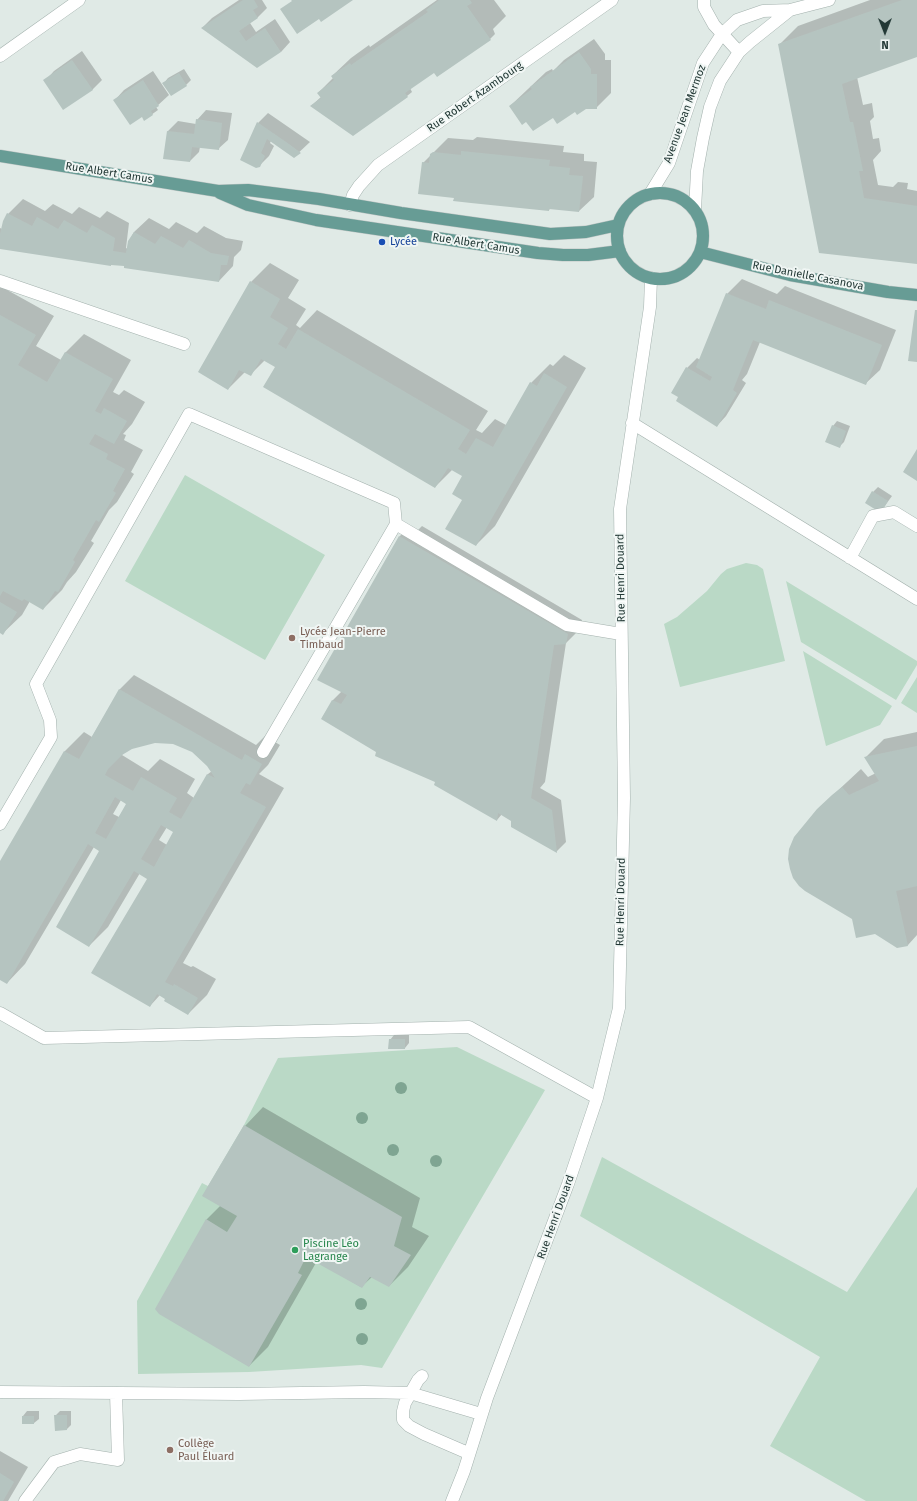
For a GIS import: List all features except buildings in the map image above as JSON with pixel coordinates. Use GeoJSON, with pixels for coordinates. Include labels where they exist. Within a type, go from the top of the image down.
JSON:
{"type":"FeatureCollection","features":[{"type":"Feature","properties":{"kind":"main road","name":"Rue Albert Camus"},"geometry":{"type":"LineString","coordinates":[[0,156],[218,191],[248,190],[319,199],[350,205],[550,234],[586,232],[618,225]]}},
{"type":"Feature","properties":{"kind":"main road","name":"Rue Albert Camus"},"geometry":{"type":"LineString","coordinates":[[218,191],[248,205],[316,220],[530,252],[563,255],[588,255],[620,251]]}},
{"type":"Feature","properties":{"kind":"main road"},"geometry":{"type":"LineString","coordinates":[[662,193],[675,196],[686,202],[695,210],[703,231],[702,241],[700,252],[694,262],[685,270],[675,276],[652,278],[638,273],[627,263],[620,251],[617,234],[618,225],[622,214],[630,205],[639,198],[650,194],[662,193]]}},
{"type":"Feature","properties":{"kind":"main road","name":"Rue Danielle Casanova"},"geometry":{"type":"LineString","coordinates":[[700,252],[790,275],[888,292],[917,295]]}},
{"type":"Feature","properties":{"kind":"street"},"geometry":{"type":"LineString","coordinates":[[0,56],[79,0]]}},
{"type":"Feature","properties":{"kind":"street","name":"Rue Robert Azambourg"},"geometry":{"type":"LineString","coordinates":[[350,205],[353,195],[359,186],[378,165],[612,0]]}},
{"type":"Feature","properties":{"kind":"street"},"geometry":{"type":"LineString","coordinates":[[704,0],[704,7],[714,25],[739,52]]}},
{"type":"Feature","properties":{"kind":"street"},"geometry":{"type":"LineString","coordinates":[[790,10],[828,0]]}},
{"type":"Feature","properties":{"kind":"street","name":"Avenue Jean Mermoz"},"geometry":{"type":"LineString","coordinates":[[650,194],[668,163],[703,63],[722,34],[737,20],[763,11],[790,10]]}},
{"type":"Feature","properties":{"kind":"street","name":"Avenue Jean Mermoz"},"geometry":{"type":"LineString","coordinates":[[695,210],[697,171],[710,108],[720,81],[739,52],[790,10]]}},
{"type":"Feature","properties":{"kind":"street","name":"Rue Henri Douard"},"geometry":{"type":"LineString","coordinates":[[452,1501],[464,1471],[468,1453],[482,1414],[568,1184],[596,1098],[619,1008],[624,798],[620,509],[650,307],[652,278]]}},
{"type":"Feature","properties":{"kind":"street"},"geometry":{"type":"LineString","coordinates":[[0,281],[184,344]]}},
{"type":"Feature","properties":{"kind":"street"},"geometry":{"type":"LineString","coordinates":[[0,824],[51,737],[50,720],[36,684],[189,414],[394,503],[396,524],[263,752]]}},
{"type":"Feature","properties":{"kind":"street"},"geometry":{"type":"LineString","coordinates":[[632,424],[917,599]]}},
{"type":"Feature","properties":{"kind":"street"},"geometry":{"type":"LineString","coordinates":[[850,558],[873,516],[894,512],[917,526]]}},
{"type":"Feature","properties":{"kind":"street"},"geometry":{"type":"LineString","coordinates":[[396,524],[568,625],[621,634]]}},
{"type":"Feature","properties":{"kind":"street"},"geometry":{"type":"LineString","coordinates":[[0,1013],[44,1038],[469,1027],[596,1098]]}},
{"type":"Feature","properties":{"kind":"street"},"geometry":{"type":"LineString","coordinates":[[422,1376],[410,1393],[403,1410],[403,1420],[409,1426],[424,1434],[468,1453]]}},
{"type":"Feature","properties":{"kind":"street"},"geometry":{"type":"LineString","coordinates":[[0,1392],[239,1394],[364,1392],[410,1393],[482,1414]]}},
{"type":"Feature","properties":{"kind":"street"},"geometry":{"type":"LineString","coordinates":[[24,1501],[54,1462],[80,1454],[118,1460],[116,1392]]}},
{"type":"Feature","properties":{"kind":"green space"},"geometry":{"type":"Polygon","coordinates":[[[185,475],[325,555],[265,660],[125,581],[185,475]]]}},
{"type":"Feature","properties":{"kind":"green space"},"geometry":{"type":"Polygon","coordinates":[[[746,563],[757,565],[763,569],[785,661],[680,687],[664,624],[677,617],[707,591],[727,569],[746,563]]]}},
{"type":"Feature","properties":{"kind":"green space"},"geometry":{"type":"Polygon","coordinates":[[[786,581],[917,661],[917,665],[896,700],[801,642],[786,581]]]}},
{"type":"Feature","properties":{"kind":"green space"},"geometry":{"type":"Polygon","coordinates":[[[803,651],[892,706],[880,725],[826,746],[803,651]]]}},
{"type":"Feature","properties":{"kind":"green space"},"geometry":{"type":"Polygon","coordinates":[[[917,677],[917,713],[901,703],[917,677]]]}},
{"type":"Feature","properties":{"kind":"green space"},"geometry":{"type":"Polygon","coordinates":[[[457,1047],[545,1090],[382,1368],[361,1365],[249,1372],[138,1374],[137,1301],[202,1183],[208,1186],[244,1125],[278,1058],[457,1047]]]}},
{"type":"Feature","properties":{"kind":"green space"},"geometry":{"type":"Polygon","coordinates":[[[602,1157],[847,1292],[917,1187],[917,1501],[866,1501],[770,1446],[820,1357],[580,1216],[602,1157]]]}},
{"type":"Feature","properties":{"kind":"place","name":"Lycée"},"geometry":{"type":"Point","coordinates":[382,242]}},
{"type":"Feature","properties":{"kind":"place","name":"Lycée Jean-Pierre Timbaud"},"geometry":{"type":"Point","coordinates":[292,638]}},
{"type":"Feature","properties":{"kind":"place","name":"Piscine Léo Lagrange"},"geometry":{"type":"Point","coordinates":[295,1250]}},
{"type":"Feature","properties":{"kind":"place","name":"Collège Paul Éluard"},"geometry":{"type":"Point","coordinates":[170,1450]}}]}
